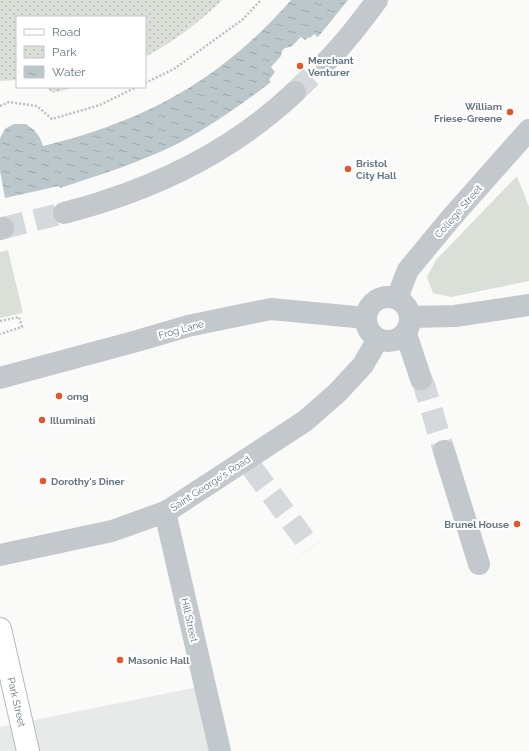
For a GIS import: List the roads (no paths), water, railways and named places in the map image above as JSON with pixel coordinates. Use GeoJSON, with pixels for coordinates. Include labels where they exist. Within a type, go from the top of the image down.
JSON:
{"type":"FeatureCollection","features":[{"type":"Feature","properties":{"kind":"main road","name":"Park Street"},"geometry":{"type":"LineString","coordinates":[[0,630],[28,751]]}},
{"type":"Feature","properties":{"kind":"street"},"geometry":{"type":"LineString","coordinates":[[326,62],[352,34],[377,0]]}},
{"type":"Feature","properties":{"kind":"street"},"geometry":{"type":"LineString","coordinates":[[64,213],[105,201],[151,184],[216,152],[266,118],[295,92]]}},
{"type":"Feature","properties":{"kind":"street","name":"College Street"},"geometry":{"type":"LineString","coordinates":[[397,298],[408,270],[451,218],[529,130]]}},
{"type":"Feature","properties":{"kind":"street"},"geometry":{"type":"LineString","coordinates":[[421,378],[409,325],[410,310],[397,298],[387,296],[376,300],[368,309],[366,325],[370,332],[378,339],[385,341],[396,340],[409,325],[455,316],[529,305]]}},
{"type":"Feature","properties":{"kind":"street","name":"Frog Lane"},"geometry":{"type":"LineString","coordinates":[[0,378],[137,341],[190,334],[271,309],[366,318]]}},
{"type":"Feature","properties":{"kind":"street","name":"Saint George's Road"},"geometry":{"type":"LineString","coordinates":[[0,555],[112,531],[165,512],[172,508],[305,421],[348,382],[363,365],[378,339]]}},
{"type":"Feature","properties":{"kind":"street"},"geometry":{"type":"LineString","coordinates":[[444,451],[479,564]]}},
{"type":"Feature","properties":{"kind":"street","name":"Hill Street"},"geometry":{"type":"LineString","coordinates":[[165,512],[220,751]]}},
{"type":"Feature","properties":{"kind":"water"},"geometry":{"type":"Polygon","coordinates":[[[291,0],[348,0],[318,37],[314,34],[305,40],[301,37],[292,46],[284,49],[281,56],[271,67],[275,72],[269,80],[271,82],[237,107],[177,144],[134,163],[60,188],[59,186],[5,198],[0,171],[0,138],[5,129],[14,124],[26,124],[34,130],[40,138],[43,146],[83,135],[123,121],[143,112],[198,82],[235,55],[259,34],[291,0]]]}},
{"type":"Feature","properties":{"kind":"tunnel"},"geometry":{"type":"LineString","coordinates":[[295,92],[326,62]]}},
{"type":"Feature","properties":{"kind":"tunnel"},"geometry":{"type":"LineString","coordinates":[[3,228],[64,213]]}},
{"type":"Feature","properties":{"kind":"tunnel"},"geometry":{"type":"LineString","coordinates":[[421,379],[444,451]]}},
{"type":"Feature","properties":{"kind":"tunnel"},"geometry":{"type":"LineString","coordinates":[[252,468],[311,548]]}},
{"type":"Feature","properties":{"kind":"place","name":"Merchant Venturer"},"geometry":{"type":"Point","coordinates":[300,66]}},
{"type":"Feature","properties":{"kind":"place","name":"William Friese-Greene"},"geometry":{"type":"Point","coordinates":[510,112]}},
{"type":"Feature","properties":{"kind":"place","name":"Bristol City Hall"},"geometry":{"type":"Point","coordinates":[348,169]}},
{"type":"Feature","properties":{"kind":"place","name":"omg"},"geometry":{"type":"Point","coordinates":[59,396]}},
{"type":"Feature","properties":{"kind":"place","name":"Illuminati"},"geometry":{"type":"Point","coordinates":[42,420]}},
{"type":"Feature","properties":{"kind":"place","name":"Dorothy's Diner"},"geometry":{"type":"Point","coordinates":[43,481]}},
{"type":"Feature","properties":{"kind":"place","name":"Brunel House"},"geometry":{"type":"Point","coordinates":[517,524]}},
{"type":"Feature","properties":{"kind":"place","name":"Masonic Hall"},"geometry":{"type":"Point","coordinates":[120,660]}}]}
